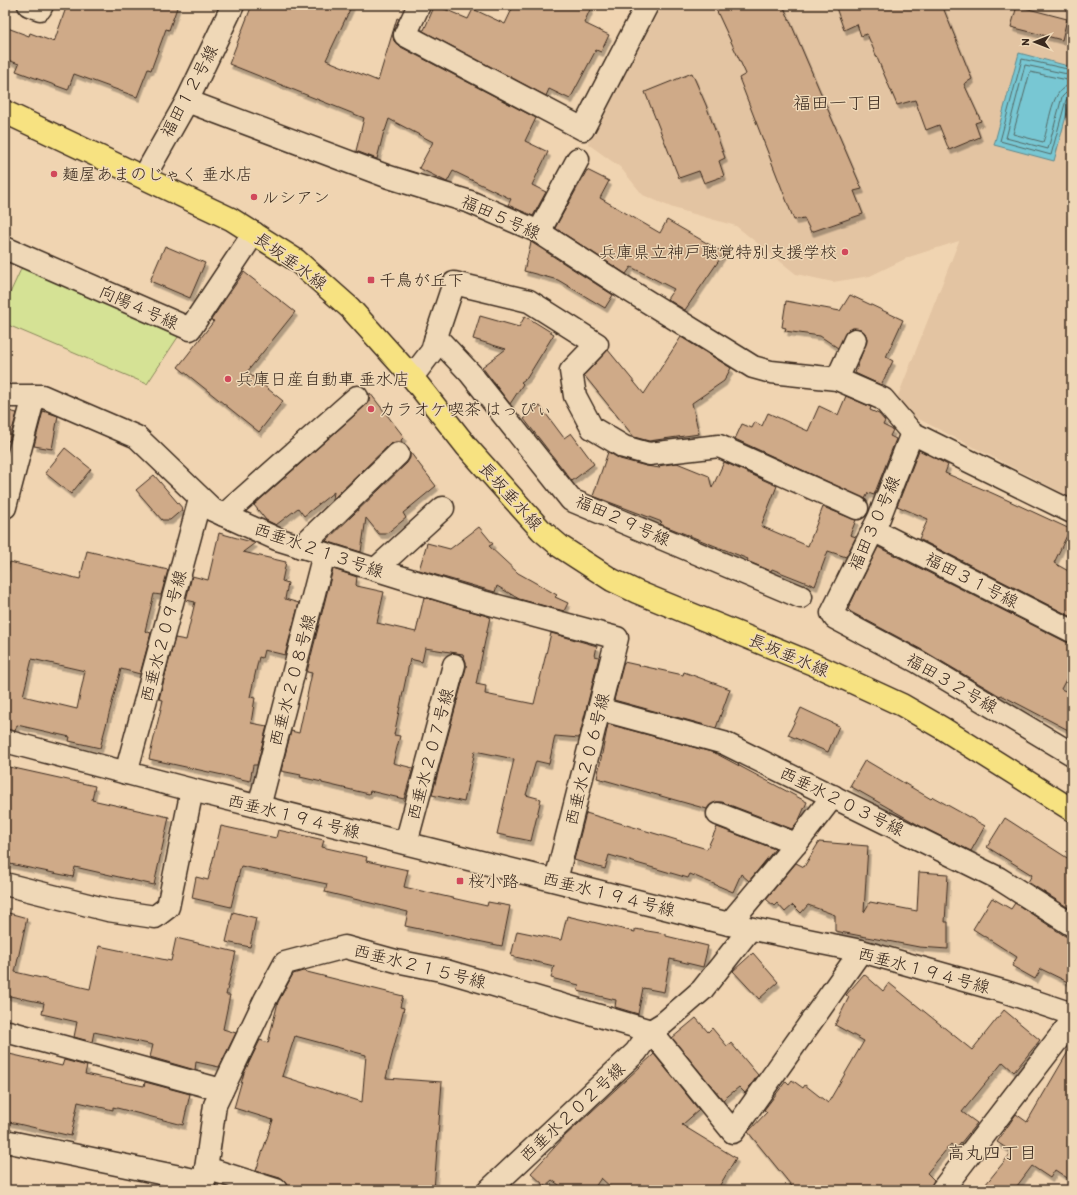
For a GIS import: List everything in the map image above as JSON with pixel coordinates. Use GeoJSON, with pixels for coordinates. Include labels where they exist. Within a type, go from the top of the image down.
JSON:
{"type":"FeatureCollection","features":[{"type":"Feature","properties":{"kind":"main road","name":"長坂垂水線"},"geometry":{"type":"LineString","coordinates":[[5,112],[231,219],[296,260],[350,308],[412,377],[467,447],[525,514],[561,547],[612,580],[637,592],[813,664],[902,706],[942,728],[1071,806]]}},
{"type":"Feature","properties":{"kind":"street"},"geometry":{"type":"LineString","coordinates":[[29,5],[40,10],[42,5]]}},
{"type":"Feature","properties":{"kind":"street","name":"福田１２号線"},"geometry":{"type":"LineString","coordinates":[[144,177],[187,101],[233,5]]}},
{"type":"Feature","properties":{"kind":"street"},"geometry":{"type":"LineString","coordinates":[[419,5],[405,35],[583,129],[647,5]]}},
{"type":"Feature","properties":{"kind":"street","name":"福田５号線"},"geometry":{"type":"LineString","coordinates":[[187,101],[389,177],[470,202],[539,232],[619,284],[753,366],[771,372],[837,379]]}},
{"type":"Feature","properties":{"kind":"street"},"geometry":{"type":"LineString","coordinates":[[539,232],[578,159]]}},
{"type":"Feature","properties":{"kind":"street","name":"向陽４号線"},"geometry":{"type":"LineString","coordinates":[[5,248],[190,329],[235,259],[254,233]]}},
{"type":"Feature","properties":{"kind":"street"},"geometry":{"type":"LineString","coordinates":[[412,377],[432,351],[454,283],[529,301],[597,344],[571,371],[575,396],[592,428],[624,447],[649,454],[719,446],[857,508]]}},
{"type":"Feature","properties":{"kind":"street","name":"福田２９号線"},"geometry":{"type":"LineString","coordinates":[[436,337],[470,373],[571,500],[801,597]]}},
{"type":"Feature","properties":{"kind":"street"},"geometry":{"type":"LineString","coordinates":[[855,340],[837,379],[883,399],[912,433],[1072,512]]}},
{"type":"Feature","properties":{"kind":"street","name":"西垂水２１３号線"},"geometry":{"type":"LineString","coordinates":[[5,396],[42,396],[137,437],[212,510],[277,539],[468,598],[617,638]]}},
{"type":"Feature","properties":{"kind":"street"},"geometry":{"type":"LineString","coordinates":[[5,507],[34,396]]}},
{"type":"Feature","properties":{"kind":"street"},"geometry":{"type":"LineString","coordinates":[[224,515],[357,397]]}},
{"type":"Feature","properties":{"kind":"street","name":"福田３０号線"},"geometry":{"type":"LineString","coordinates":[[832,613],[873,530],[912,433]]}},
{"type":"Feature","properties":{"kind":"street"},"geometry":{"type":"LineString","coordinates":[[301,547],[398,454]]}},
{"type":"Feature","properties":{"kind":"street","name":"西垂水２０９号線"},"geometry":{"type":"LineString","coordinates":[[126,773],[200,499]]}},
{"type":"Feature","properties":{"kind":"street"},"geometry":{"type":"LineString","coordinates":[[376,569],[444,508]]}},
{"type":"Feature","properties":{"kind":"street","name":"福田３１号線"},"geometry":{"type":"LineString","coordinates":[[873,530],[1072,631]]}},
{"type":"Feature","properties":{"kind":"street","name":"西垂水２０８号線"},"geometry":{"type":"LineString","coordinates":[[259,807],[324,554]]}},
{"type":"Feature","properties":{"kind":"street","name":"福田３２号線"},"geometry":{"type":"LineString","coordinates":[[832,613],[835,618],[918,662],[1072,754]]}},
{"type":"Feature","properties":{"kind":"street","name":"西垂水２０６号線"},"geometry":{"type":"LineString","coordinates":[[556,880],[617,638]]}},
{"type":"Feature","properties":{"kind":"street","name":"西垂水２０７号線"},"geometry":{"type":"LineString","coordinates":[[406,844],[454,666]]}},
{"type":"Feature","properties":{"kind":"street","name":"西垂水２０３号線"},"geometry":{"type":"LineString","coordinates":[[599,709],[724,743],[998,878],[1072,925]]}},
{"type":"Feature","properties":{"kind":"street","name":"西垂水１９４号線"},"geometry":{"type":"LineString","coordinates":[[5,740],[192,790],[729,924],[861,951],[1006,992],[1072,1014]]}},
{"type":"Feature","properties":{"kind":"street"},"geometry":{"type":"LineString","coordinates":[[5,884],[108,910],[155,917],[168,907],[192,790]]}},
{"type":"Feature","properties":{"kind":"street"},"geometry":{"type":"LineString","coordinates":[[729,924],[796,844],[833,796]]}},
{"type":"Feature","properties":{"kind":"street"},"geometry":{"type":"LineString","coordinates":[[718,814],[796,844]]}},
{"type":"Feature","properties":{"kind":"street"},"geometry":{"type":"LineString","coordinates":[[750,929],[702,990],[664,1023],[651,1030],[733,1132],[861,951]]}},
{"type":"Feature","properties":{"kind":"street","name":"西垂水２１５号線"},"geometry":{"type":"LineString","coordinates":[[204,1180],[215,1105],[265,1000],[285,963],[345,947],[396,961],[446,971],[651,1030]]}},
{"type":"Feature","properties":{"kind":"street"},"geometry":{"type":"LineString","coordinates":[[942,1190],[1072,1021]]}},
{"type":"Feature","properties":{"kind":"street","name":"西垂水２０２号線"},"geometry":{"type":"LineString","coordinates":[[489,1190],[636,1052],[651,1030]]}},
{"type":"Feature","properties":{"kind":"street"},"geometry":{"type":"LineString","coordinates":[[8,1032],[222,1090]]}},
{"type":"Feature","properties":{"kind":"street"},"geometry":{"type":"LineString","coordinates":[[5,1141],[204,1180],[276,1190]]}},
{"type":"Feature","properties":{"kind":"shaded area","name":"兵庫県立神戸聴覚特別支援学校"},"geometry":{"type":"Polygon","coordinates":[[[662,5],[1064,5],[1072,14],[1072,190],[1066,215],[1072,217],[1072,498],[907,413],[898,396],[959,241],[909,257],[870,276],[833,282],[796,274],[736,226],[673,208],[643,195],[620,167],[588,144],[662,5]]]}},
{"type":"Feature","properties":{"kind":"green space"},"geometry":{"type":"Polygon","coordinates":[[[22,267],[180,334],[147,384],[8,325],[5,304],[22,267]]]}},
{"type":"Feature","properties":{"kind":"water"},"geometry":{"type":"Polygon","coordinates":[[[1019,53],[1072,67],[1072,94],[1054,161],[994,145],[1019,53]]]}},
{"type":"Feature","properties":{"kind":"building"},"geometry":{"type":"Polygon","coordinates":[[[67,5],[178,5],[169,30],[166,29],[151,70],[148,69],[137,97],[74,74],[68,90],[16,71],[19,64],[5,59],[5,27],[29,36],[30,33],[54,42],[67,5]]]}},
{"type":"Feature","properties":{"kind":"building"},"geometry":{"type":"Polygon","coordinates":[[[252,5],[352,5],[326,60],[378,81],[397,18],[399,19],[393,36],[394,41],[399,46],[536,118],[525,141],[548,152],[532,185],[546,192],[533,216],[508,205],[511,199],[453,171],[447,182],[419,168],[433,142],[389,119],[384,131],[377,159],[356,151],[364,118],[229,64],[252,5]]]}},
{"type":"Feature","properties":{"kind":"building"},"geometry":{"type":"Polygon","coordinates":[[[435,5],[468,19],[473,9],[505,24],[514,5],[592,5],[584,23],[609,35],[601,52],[596,50],[570,99],[549,89],[546,96],[421,30],[424,30],[435,5]]]}},
{"type":"Feature","properties":{"kind":"building"},"geometry":{"type":"Polygon","coordinates":[[[714,5],[783,5],[862,189],[854,191],[863,214],[811,232],[804,218],[794,220],[739,78],[746,74],[714,5]]]}},
{"type":"Feature","properties":{"kind":"building"},"geometry":{"type":"Polygon","coordinates":[[[835,5],[942,5],[972,79],[964,84],[981,121],[975,123],[980,137],[949,150],[939,125],[926,130],[915,100],[897,105],[867,34],[861,36],[857,24],[844,30],[835,5]]]}},
{"type":"Feature","properties":{"kind":"building"},"geometry":{"type":"Polygon","coordinates":[[[1017,6],[1067,19],[1062,40],[1011,27],[1017,6]]]}},
{"type":"Feature","properties":{"kind":"building"},"geometry":{"type":"Polygon","coordinates":[[[692,73],[706,105],[725,158],[719,161],[724,176],[704,183],[699,171],[679,178],[645,92],[692,73]]]}},
{"type":"Feature","properties":{"kind":"building"},"geometry":{"type":"Polygon","coordinates":[[[587,170],[609,181],[600,198],[660,233],[667,220],[724,253],[685,310],[667,299],[674,289],[631,267],[626,274],[555,228],[587,170]]]}},
{"type":"Feature","properties":{"kind":"building"},"geometry":{"type":"Polygon","coordinates":[[[531,242],[613,295],[605,308],[558,280],[524,271],[531,242]]]}},
{"type":"Feature","properties":{"kind":"building"},"geometry":{"type":"Polygon","coordinates":[[[165,246],[205,263],[190,298],[150,281],[165,246]]]}},
{"type":"Feature","properties":{"kind":"building"},"geometry":{"type":"Polygon","coordinates":[[[244,272],[295,312],[247,372],[283,401],[259,432],[178,367],[214,321],[211,320],[244,272]]]}},
{"type":"Feature","properties":{"kind":"building"},"geometry":{"type":"Polygon","coordinates":[[[850,295],[903,320],[886,357],[893,361],[881,385],[855,373],[867,339],[865,333],[861,329],[853,328],[848,330],[838,348],[820,336],[785,331],[786,328],[782,327],[786,301],[840,311],[850,295]]]}},
{"type":"Feature","properties":{"kind":"building"},"geometry":{"type":"Polygon","coordinates":[[[480,316],[519,327],[525,316],[554,334],[527,378],[521,382],[523,384],[510,404],[482,367],[506,349],[473,339],[480,316]]]}},
{"type":"Feature","properties":{"kind":"building"},"geometry":{"type":"Polygon","coordinates":[[[681,337],[731,368],[724,381],[692,403],[699,434],[649,441],[634,437],[584,375],[608,350],[644,394],[681,337]]]}},
{"type":"Feature","properties":{"kind":"building"},"geometry":{"type":"Polygon","coordinates":[[[370,393],[404,437],[401,440],[402,442],[395,442],[389,445],[333,499],[334,492],[304,516],[298,508],[276,525],[266,520],[254,505],[365,406],[369,401],[370,393]]]}},
{"type":"Feature","properties":{"kind":"building"},"geometry":{"type":"Polygon","coordinates":[[[846,396],[871,407],[870,410],[879,414],[885,421],[883,425],[893,430],[890,436],[896,439],[874,495],[868,493],[865,499],[735,439],[742,424],[752,428],[755,422],[762,426],[768,413],[808,431],[819,406],[838,415],[846,396]]]}},
{"type":"Feature","properties":{"kind":"building"},"geometry":{"type":"Polygon","coordinates":[[[540,406],[564,438],[571,433],[594,464],[572,481],[524,419],[540,406]]]}},
{"type":"Feature","properties":{"kind":"building"},"geometry":{"type":"Polygon","coordinates":[[[5,410],[17,413],[9,441],[5,440],[5,410]]]}},
{"type":"Feature","properties":{"kind":"building"},"geometry":{"type":"Polygon","coordinates":[[[43,411],[58,416],[52,449],[34,446],[43,411]]]}},
{"type":"Feature","properties":{"kind":"building"},"geometry":{"type":"Polygon","coordinates":[[[65,448],[91,469],[71,494],[45,473],[65,448]]]}},
{"type":"Feature","properties":{"kind":"building"},"geometry":{"type":"Polygon","coordinates":[[[919,450],[948,465],[945,473],[1070,529],[1054,563],[1072,573],[1072,617],[919,539],[928,519],[897,506],[919,450]]]}},
{"type":"Feature","properties":{"kind":"building"},"geometry":{"type":"Polygon","coordinates":[[[410,452],[436,486],[403,513],[406,518],[386,534],[379,534],[366,518],[361,552],[326,541],[407,463],[410,458],[410,452]]]}},
{"type":"Feature","properties":{"kind":"building"},"geometry":{"type":"Polygon","coordinates":[[[608,452],[620,459],[646,466],[660,468],[658,466],[677,463],[709,476],[712,488],[724,462],[777,486],[761,526],[808,546],[823,507],[856,520],[850,535],[856,537],[846,557],[828,551],[815,586],[772,569],[771,571],[747,561],[748,559],[660,524],[662,522],[593,496],[608,452]]]}},
{"type":"Feature","properties":{"kind":"building"},"geometry":{"type":"Polygon","coordinates":[[[154,475],[183,509],[170,520],[162,520],[136,490],[154,475]]]}},
{"type":"Feature","properties":{"kind":"building"},"geometry":{"type":"Polygon","coordinates":[[[479,527],[493,544],[489,546],[518,573],[557,595],[555,597],[568,603],[564,611],[519,599],[497,586],[495,592],[419,570],[427,543],[450,549],[479,527]]]}},
{"type":"Feature","properties":{"kind":"building"},"geometry":{"type":"Polygon","coordinates":[[[219,533],[255,543],[243,552],[286,562],[282,581],[288,583],[285,599],[299,603],[285,655],[264,650],[262,658],[259,657],[250,697],[255,698],[251,723],[267,726],[257,765],[253,765],[250,781],[149,759],[163,700],[159,699],[175,638],[186,640],[195,602],[186,600],[192,576],[208,580],[219,533]]]}},
{"type":"Feature","properties":{"kind":"building"},"geometry":{"type":"Polygon","coordinates":[[[878,547],[1066,642],[1072,643],[1072,668],[1061,689],[1072,694],[1072,732],[1001,695],[1000,696],[924,651],[851,612],[848,609],[878,547]]]}},
{"type":"Feature","properties":{"kind":"building"},"geometry":{"type":"Polygon","coordinates":[[[87,551],[168,570],[161,595],[154,594],[145,631],[151,633],[140,674],[121,669],[100,748],[69,741],[70,737],[17,725],[15,731],[5,729],[5,583],[10,562],[80,579],[87,551]],[[32,659],[23,696],[77,709],[85,671],[32,659]]]}},
{"type":"Feature","properties":{"kind":"building"},"geometry":{"type":"Polygon","coordinates":[[[333,569],[357,577],[357,586],[384,592],[377,623],[416,632],[424,597],[490,617],[476,684],[486,686],[485,694],[534,704],[551,633],[597,646],[595,656],[599,657],[579,738],[555,736],[549,764],[536,761],[526,795],[541,799],[531,841],[497,834],[514,759],[475,751],[464,802],[432,795],[466,668],[466,662],[463,654],[425,648],[422,662],[410,659],[394,735],[400,736],[393,763],[413,768],[404,799],[370,791],[369,794],[322,783],[300,777],[301,775],[281,771],[291,731],[299,733],[312,673],[307,672],[333,569]]]}},
{"type":"Feature","properties":{"kind":"building"},"geometry":{"type":"Polygon","coordinates":[[[624,662],[683,675],[684,672],[730,689],[716,728],[614,700],[624,662]]]}},
{"type":"Feature","properties":{"kind":"building"},"geometry":{"type":"Polygon","coordinates":[[[801,708],[839,726],[828,752],[788,735],[801,708]]]}},
{"type":"Feature","properties":{"kind":"building"},"geometry":{"type":"Polygon","coordinates":[[[608,724],[715,753],[807,802],[799,820],[792,829],[722,802],[716,802],[707,809],[597,778],[608,724]]]}},
{"type":"Feature","properties":{"kind":"building"},"geometry":{"type":"Polygon","coordinates":[[[865,760],[931,799],[933,797],[985,826],[971,851],[922,827],[850,786],[865,760]]]}},
{"type":"Feature","properties":{"kind":"building"},"geometry":{"type":"Polygon","coordinates":[[[5,766],[95,786],[92,800],[169,817],[154,885],[75,867],[73,877],[5,863],[5,766]]]}},
{"type":"Feature","properties":{"kind":"building"},"geometry":{"type":"Polygon","coordinates":[[[586,813],[707,849],[717,827],[775,849],[749,881],[741,874],[733,892],[690,874],[688,878],[609,855],[605,869],[574,860],[586,813]]]}},
{"type":"Feature","properties":{"kind":"building"},"geometry":{"type":"Polygon","coordinates":[[[1005,818],[1072,861],[1072,910],[1028,882],[1032,875],[987,847],[1005,818]]]}},
{"type":"Feature","properties":{"kind":"building"},"geometry":{"type":"Polygon","coordinates":[[[221,826],[276,838],[278,830],[324,840],[322,847],[367,857],[366,861],[408,870],[404,887],[487,906],[488,902],[510,906],[502,946],[405,926],[408,912],[325,892],[327,884],[241,866],[231,907],[192,898],[196,877],[208,880],[221,826]]]}},
{"type":"Feature","properties":{"kind":"building"},"geometry":{"type":"Polygon","coordinates":[[[819,842],[868,846],[864,912],[870,902],[917,911],[919,872],[948,874],[945,922],[948,922],[948,949],[919,947],[835,931],[835,915],[808,905],[801,913],[793,905],[785,912],[777,903],[774,906],[766,899],[796,863],[804,867],[819,842]]]}},
{"type":"Feature","properties":{"kind":"building"},"geometry":{"type":"Polygon","coordinates":[[[992,898],[1011,909],[1015,903],[1065,936],[1072,937],[1072,984],[1041,969],[1035,979],[1012,966],[1017,957],[973,929],[992,898]]]}},
{"type":"Feature","properties":{"kind":"building"},"geometry":{"type":"Polygon","coordinates":[[[5,912],[27,918],[15,972],[90,989],[99,946],[171,961],[176,938],[236,952],[226,995],[230,995],[223,1029],[236,1033],[219,1067],[196,1062],[195,1070],[150,1057],[153,1045],[94,1032],[92,1042],[74,1037],[77,1022],[42,1014],[44,1003],[5,995],[5,912]]]}},
{"type":"Feature","properties":{"kind":"building"},"geometry":{"type":"Polygon","coordinates":[[[233,912],[256,918],[250,947],[226,942],[233,912]]]}},
{"type":"Feature","properties":{"kind":"building"},"geometry":{"type":"Polygon","coordinates":[[[567,916],[635,932],[635,929],[666,934],[666,936],[708,946],[703,967],[670,959],[664,992],[643,988],[638,1014],[615,1007],[616,1000],[578,991],[579,985],[551,978],[554,966],[511,956],[517,931],[561,940],[567,916]]]}},
{"type":"Feature","properties":{"kind":"building"},"geometry":{"type":"Polygon","coordinates":[[[753,953],[778,982],[759,999],[733,971],[753,953]]]}},
{"type":"Feature","properties":{"kind":"building"},"geometry":{"type":"Polygon","coordinates":[[[303,971],[403,996],[400,1007],[404,1008],[386,1078],[442,1082],[434,1190],[288,1190],[285,1182],[280,1178],[256,1171],[273,1120],[234,1108],[244,1073],[260,1040],[268,1043],[278,1002],[293,974],[303,971]],[[295,1036],[282,1076],[362,1102],[366,1055],[295,1036]]]}},
{"type":"Feature","properties":{"kind":"building"},"geometry":{"type":"Polygon","coordinates":[[[864,974],[883,991],[889,983],[972,1050],[1004,1010],[1040,1040],[1014,1072],[1003,1062],[962,1112],[977,1123],[956,1149],[951,1144],[927,1173],[934,1180],[930,1190],[795,1190],[748,1132],[767,1112],[764,1110],[786,1081],[789,1084],[792,1080],[803,1088],[805,1085],[828,1103],[864,1041],[835,1025],[849,997],[846,995],[864,974]]]}},
{"type":"Feature","properties":{"kind":"building"},"geometry":{"type":"Polygon","coordinates":[[[696,1018],[708,1032],[712,1028],[727,1046],[731,1043],[758,1075],[745,1093],[739,1087],[723,1100],[672,1038],[696,1018]]]}},
{"type":"Feature","properties":{"kind":"building"},"geometry":{"type":"Polygon","coordinates":[[[1072,1045],[1072,1181],[1055,1170],[1050,1178],[1032,1166],[1014,1190],[981,1190],[1012,1152],[997,1142],[1016,1114],[1027,1122],[1072,1045]]]}},
{"type":"Feature","properties":{"kind":"building"},"geometry":{"type":"Polygon","coordinates":[[[5,1053],[62,1066],[64,1060],[87,1066],[85,1074],[144,1086],[145,1082],[190,1094],[183,1125],[113,1107],[113,1110],[78,1102],[71,1136],[5,1121],[5,1053]]]}},
{"type":"Feature","properties":{"kind":"building"},"geometry":{"type":"Polygon","coordinates":[[[654,1054],[699,1110],[682,1125],[736,1158],[717,1190],[614,1190],[601,1178],[593,1190],[566,1190],[552,1180],[545,1186],[531,1173],[565,1136],[654,1054]]]}},
{"type":"Feature","properties":{"kind":"place","name":"麺屋あまのじゃく 垂水店"},"geometry":{"type":"Point","coordinates":[54,174]}},
{"type":"Feature","properties":{"kind":"place","name":"ルシアン"},"geometry":{"type":"Point","coordinates":[254,197]}},
{"type":"Feature","properties":{"kind":"place","name":"兵庫県立神戸聴覚特別支援学校"},"geometry":{"type":"Point","coordinates":[845,252]}},
{"type":"Feature","properties":{"kind":"place","name":"千鳥が丘下"},"geometry":{"type":"Point","coordinates":[371,280]}},
{"type":"Feature","properties":{"kind":"place","name":"兵庫日産自動車 垂水店"},"geometry":{"type":"Point","coordinates":[228,379]}},
{"type":"Feature","properties":{"kind":"place","name":"カラオケ喫茶 はっぴぃ"},"geometry":{"type":"Point","coordinates":[371,409]}},
{"type":"Feature","properties":{"kind":"place","name":"桜小路"},"geometry":{"type":"Point","coordinates":[460,881]}},
{"type":"Feature","properties":{"kind":"district","name":"福田一丁目"},"geometry":{"type":"Point","coordinates":[838,103]}},
{"type":"Feature","properties":{"kind":"district","name":"高丸四丁目"},"geometry":{"type":"Point","coordinates":[992,1153]}}]}
